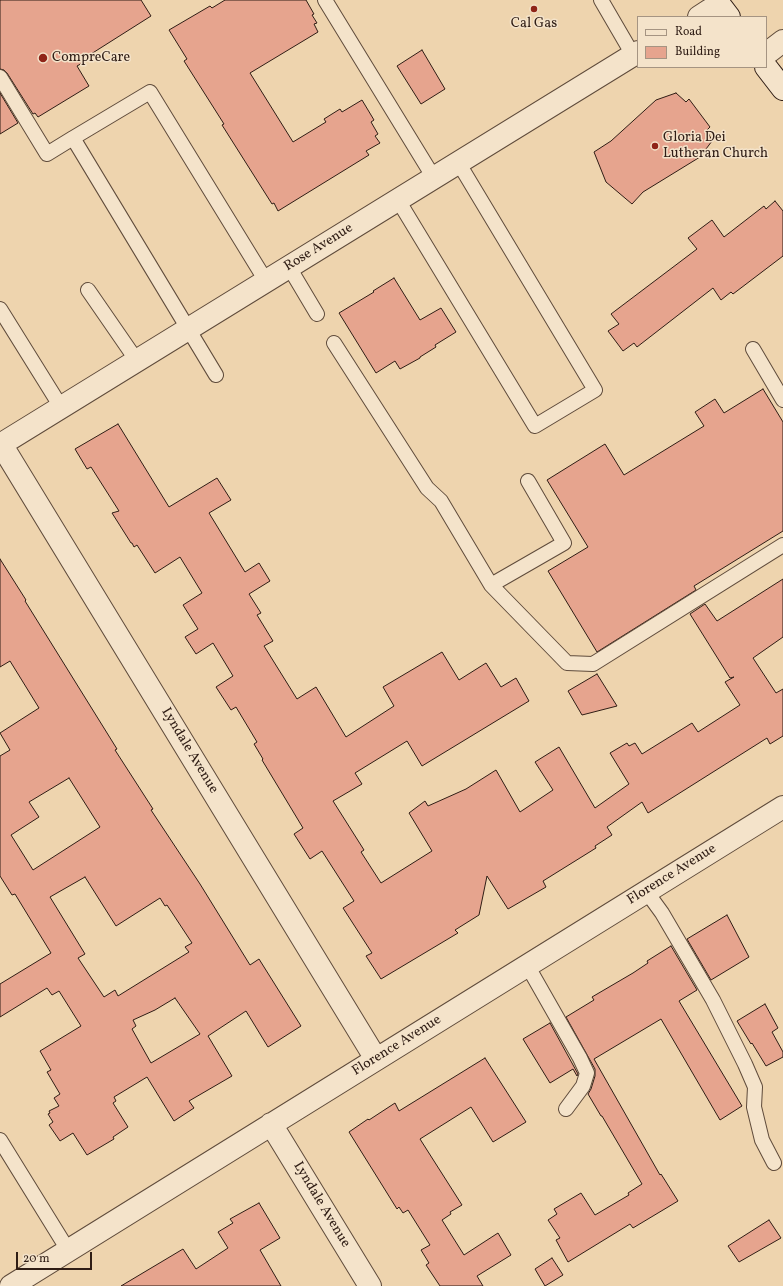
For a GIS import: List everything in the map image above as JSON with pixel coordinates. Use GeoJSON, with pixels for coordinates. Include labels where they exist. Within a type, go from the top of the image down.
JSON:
{"type":"FeatureCollection","features":[{"type":"Feature","properties":{"kind":"street"},"geometry":{"type":"LineString","coordinates":[[701,16],[721,7]]}},
{"type":"Feature","properties":{"kind":"street"},"geometry":{"type":"LineString","coordinates":[[767,53],[783,41]]}},
{"type":"Feature","properties":{"kind":"street","name":"Rose Avenue"},"geometry":{"type":"LineString","coordinates":[[0,445],[458,162],[636,54]]}},
{"type":"Feature","properties":{"kind":"street"},"geometry":{"type":"LineString","coordinates":[[767,68],[783,89]]}},
{"type":"Feature","properties":{"kind":"street","name":"Lyndale Avenue"},"geometry":{"type":"LineString","coordinates":[[0,445],[376,1059]]}},
{"type":"Feature","properties":{"kind":"street","name":"Florence Avenue"},"geometry":{"type":"LineString","coordinates":[[11,1286],[783,807]]}},
{"type":"Feature","properties":{"kind":"street","name":"Lyndale Avenue"},"geometry":{"type":"LineString","coordinates":[[272,1124],[370,1286]]}},
{"type":"Feature","properties":{"kind":"lane"},"geometry":{"type":"LineString","coordinates":[[325,0],[434,178]]}},
{"type":"Feature","properties":{"kind":"lane"},"geometry":{"type":"LineString","coordinates":[[601,0],[636,54]]}},
{"type":"Feature","properties":{"kind":"lane"},"geometry":{"type":"LineString","coordinates":[[0,77],[47,154],[150,92],[266,282]]}},
{"type":"Feature","properties":{"kind":"lane"},"geometry":{"type":"LineString","coordinates":[[73,138],[216,375]]}},
{"type":"Feature","properties":{"kind":"lane"},"geometry":{"type":"LineString","coordinates":[[398,200],[535,426],[595,390],[458,162]]}},
{"type":"Feature","properties":{"kind":"lane"},"geometry":{"type":"LineString","coordinates":[[289,267],[317,314]]}},
{"type":"Feature","properties":{"kind":"lane"},"geometry":{"type":"LineString","coordinates":[[88,290],[137,361]]}},
{"type":"Feature","properties":{"kind":"lane"},"geometry":{"type":"LineString","coordinates":[[0,309],[61,408]]}},
{"type":"Feature","properties":{"kind":"lane"},"geometry":{"type":"LineString","coordinates":[[334,343],[427,488],[441,501],[491,586],[567,663],[594,664],[783,545]]}},
{"type":"Feature","properties":{"kind":"lane"},"geometry":{"type":"LineString","coordinates":[[753,349],[783,400]]}},
{"type":"Feature","properties":{"kind":"lane"},"geometry":{"type":"LineString","coordinates":[[491,586],[564,542],[528,481]]}},
{"type":"Feature","properties":{"kind":"lane"},"geometry":{"type":"LineString","coordinates":[[646,891],[662,914],[713,1000],[745,1064],[755,1087],[754,1108],[762,1140],[774,1163]]}},
{"type":"Feature","properties":{"kind":"lane"},"geometry":{"type":"LineString","coordinates":[[527,966],[580,1058],[586,1073],[583,1086],[566,1109]]}},
{"type":"Feature","properties":{"kind":"lane"},"geometry":{"type":"LineString","coordinates":[[0,1140],[68,1250]]}},
{"type":"Feature","properties":{"kind":"building","name":"CompreCare"},"geometry":{"type":"Polygon","coordinates":[[[0,0],[141,0],[151,16],[91,54],[93,57],[77,66],[89,86],[38,117],[35,113],[33,114],[7,73],[0,69],[0,0]]]}},
{"type":"Feature","properties":{"kind":"building"},"geometry":{"type":"Polygon","coordinates":[[[225,0],[306,0],[314,14],[312,15],[317,23],[314,24],[318,32],[250,73],[293,142],[326,122],[324,119],[340,109],[342,112],[362,100],[374,120],[371,122],[378,134],[375,136],[380,143],[366,151],[369,155],[278,211],[274,203],[272,204],[222,125],[224,124],[184,61],[187,59],[169,30],[210,6],[212,8],[225,0]]]}},
{"type":"Feature","properties":{"kind":"building"},"geometry":{"type":"Polygon","coordinates":[[[422,50],[445,89],[421,104],[397,66],[422,50]]]}},
{"type":"Feature","properties":{"kind":"building"},"geometry":{"type":"Polygon","coordinates":[[[0,93],[18,123],[0,134],[0,93]]]}},
{"type":"Feature","properties":{"kind":"building","name":"Gloria Dei Lutheran Church"},"geometry":{"type":"Polygon","coordinates":[[[676,93],[686,102],[689,99],[710,127],[707,130],[712,141],[700,157],[643,192],[632,204],[606,182],[594,152],[611,141],[656,100],[676,93]]]}},
{"type":"Feature","properties":{"kind":"building"},"geometry":{"type":"Polygon","coordinates":[[[775,201],[783,211],[783,256],[733,294],[731,292],[721,300],[713,288],[637,347],[634,343],[623,351],[608,331],[619,324],[611,314],[697,249],[688,238],[712,220],[724,237],[764,206],[766,209],[775,201]]]}},
{"type":"Feature","properties":{"kind":"building"},"geometry":{"type":"Polygon","coordinates":[[[394,278],[420,320],[441,308],[456,332],[435,345],[436,347],[420,358],[400,369],[395,361],[376,373],[339,313],[394,278]]]}},
{"type":"Feature","properties":{"kind":"building"},"geometry":{"type":"Polygon","coordinates":[[[763,389],[783,422],[783,531],[694,586],[696,590],[597,652],[548,571],[588,547],[547,480],[605,444],[624,475],[704,426],[695,412],[715,399],[724,413],[763,389]]]}},
{"type":"Feature","properties":{"kind":"building"},"geometry":{"type":"Polygon","coordinates":[[[118,424],[169,507],[217,478],[231,500],[209,513],[245,572],[259,563],[270,581],[249,594],[261,613],[257,615],[273,641],[264,646],[297,699],[316,687],[346,737],[394,706],[383,687],[442,652],[459,680],[486,663],[501,687],[516,678],[529,701],[422,766],[407,741],[355,773],[362,784],[333,801],[364,850],[361,852],[381,883],[432,851],[409,813],[425,801],[428,806],[466,789],[496,770],[520,812],[553,790],[535,762],[559,747],[595,808],[629,784],[610,753],[627,743],[629,746],[635,743],[642,754],[692,723],[698,732],[740,705],[725,682],[734,677],[730,678],[690,614],[705,604],[717,621],[783,579],[783,637],[753,658],[776,693],[783,689],[783,736],[770,744],[767,738],[648,813],[642,802],[607,827],[612,835],[595,846],[596,848],[543,881],[546,887],[508,909],[487,876],[479,915],[455,930],[458,933],[381,979],[366,956],[372,953],[343,908],[354,901],[322,851],[310,859],[294,834],[303,828],[262,760],[263,759],[254,744],[257,742],[236,707],[231,710],[216,687],[233,676],[213,643],[196,654],[185,637],[198,629],[183,605],[202,593],[180,557],[155,573],[137,545],[134,547],[131,543],[112,513],[119,511],[91,467],[87,469],[75,449],[118,424]]]}},
{"type":"Feature","properties":{"kind":"building"},"geometry":{"type":"Polygon","coordinates":[[[0,559],[117,749],[115,750],[153,809],[151,810],[200,884],[250,965],[259,959],[301,1026],[268,1047],[246,1011],[208,1036],[232,1076],[189,1101],[194,1108],[174,1121],[147,1077],[114,1097],[116,1101],[113,1103],[128,1127],[113,1137],[114,1139],[87,1155],[73,1133],[60,1141],[49,1125],[53,1122],[48,1114],[50,1113],[49,1111],[59,1106],[54,1098],[60,1094],[47,1072],[51,1070],[40,1051],[81,1026],[59,991],[52,995],[47,988],[0,1017],[0,984],[51,953],[15,894],[12,895],[0,876],[0,756],[10,750],[0,733],[39,708],[10,661],[0,667],[0,559]],[[69,778],[29,802],[39,817],[11,835],[33,870],[100,827],[69,778]],[[85,877],[50,897],[85,954],[78,958],[104,997],[115,990],[118,996],[189,952],[185,947],[192,943],[167,905],[165,906],[160,898],[116,926],[85,877]],[[175,998],[155,1010],[133,1020],[136,1026],[132,1029],[151,1063],[200,1034],[175,998]]]}},
{"type":"Feature","properties":{"kind":"building"},"geometry":{"type":"Polygon","coordinates":[[[597,674],[617,706],[582,715],[568,691],[597,674]]]}},
{"type":"Feature","properties":{"kind":"building"},"geometry":{"type":"Polygon","coordinates":[[[727,915],[749,957],[711,980],[687,939],[727,915]]]}},
{"type":"Feature","properties":{"kind":"building"},"geometry":{"type":"Polygon","coordinates":[[[671,946],[697,990],[679,1001],[742,1106],[720,1120],[661,1019],[594,1059],[660,1175],[661,1174],[678,1201],[633,1228],[630,1224],[568,1262],[556,1240],[560,1238],[548,1220],[557,1214],[554,1209],[581,1193],[595,1215],[629,1195],[628,1193],[642,1184],[588,1094],[595,1076],[595,1069],[566,1017],[594,1000],[592,997],[633,973],[648,963],[647,961],[671,946]]]}},
{"type":"Feature","properties":{"kind":"building"},"geometry":{"type":"Polygon","coordinates":[[[765,1004],[778,1028],[772,1032],[783,1052],[783,1057],[766,1066],[737,1021],[765,1004]]]}},
{"type":"Feature","properties":{"kind":"building"},"geometry":{"type":"Polygon","coordinates":[[[550,1023],[578,1074],[577,1076],[573,1069],[550,1083],[523,1039],[550,1023]]]}},
{"type":"Feature","properties":{"kind":"building"},"geometry":{"type":"Polygon","coordinates":[[[485,1058],[526,1122],[493,1142],[471,1107],[420,1139],[462,1205],[450,1212],[451,1214],[442,1220],[464,1255],[498,1233],[511,1255],[477,1276],[483,1286],[440,1286],[426,1265],[429,1263],[421,1250],[430,1245],[408,1210],[403,1213],[399,1207],[397,1209],[349,1132],[395,1103],[399,1111],[485,1058]]]}},
{"type":"Feature","properties":{"kind":"building"},"geometry":{"type":"Polygon","coordinates":[[[259,1203],[280,1238],[260,1250],[281,1286],[121,1286],[183,1249],[196,1269],[228,1248],[218,1232],[233,1223],[230,1219],[259,1203]]]}},
{"type":"Feature","properties":{"kind":"building"},"geometry":{"type":"Polygon","coordinates":[[[769,1220],[781,1238],[739,1262],[728,1246],[769,1220]]]}},
{"type":"Feature","properties":{"kind":"building"},"geometry":{"type":"Polygon","coordinates":[[[552,1258],[563,1275],[545,1286],[535,1269],[552,1258]]]}},
{"type":"Feature","properties":{"kind":"place","name":"Cal Gas"},"geometry":{"type":"Point","coordinates":[534,9]}},
{"type":"Feature","properties":{"kind":"place","name":"CompreCare"},"geometry":{"type":"Point","coordinates":[43,58]}},
{"type":"Feature","properties":{"kind":"place","name":"Gloria Dei Lutheran Church"},"geometry":{"type":"Point","coordinates":[655,146]}}]}
